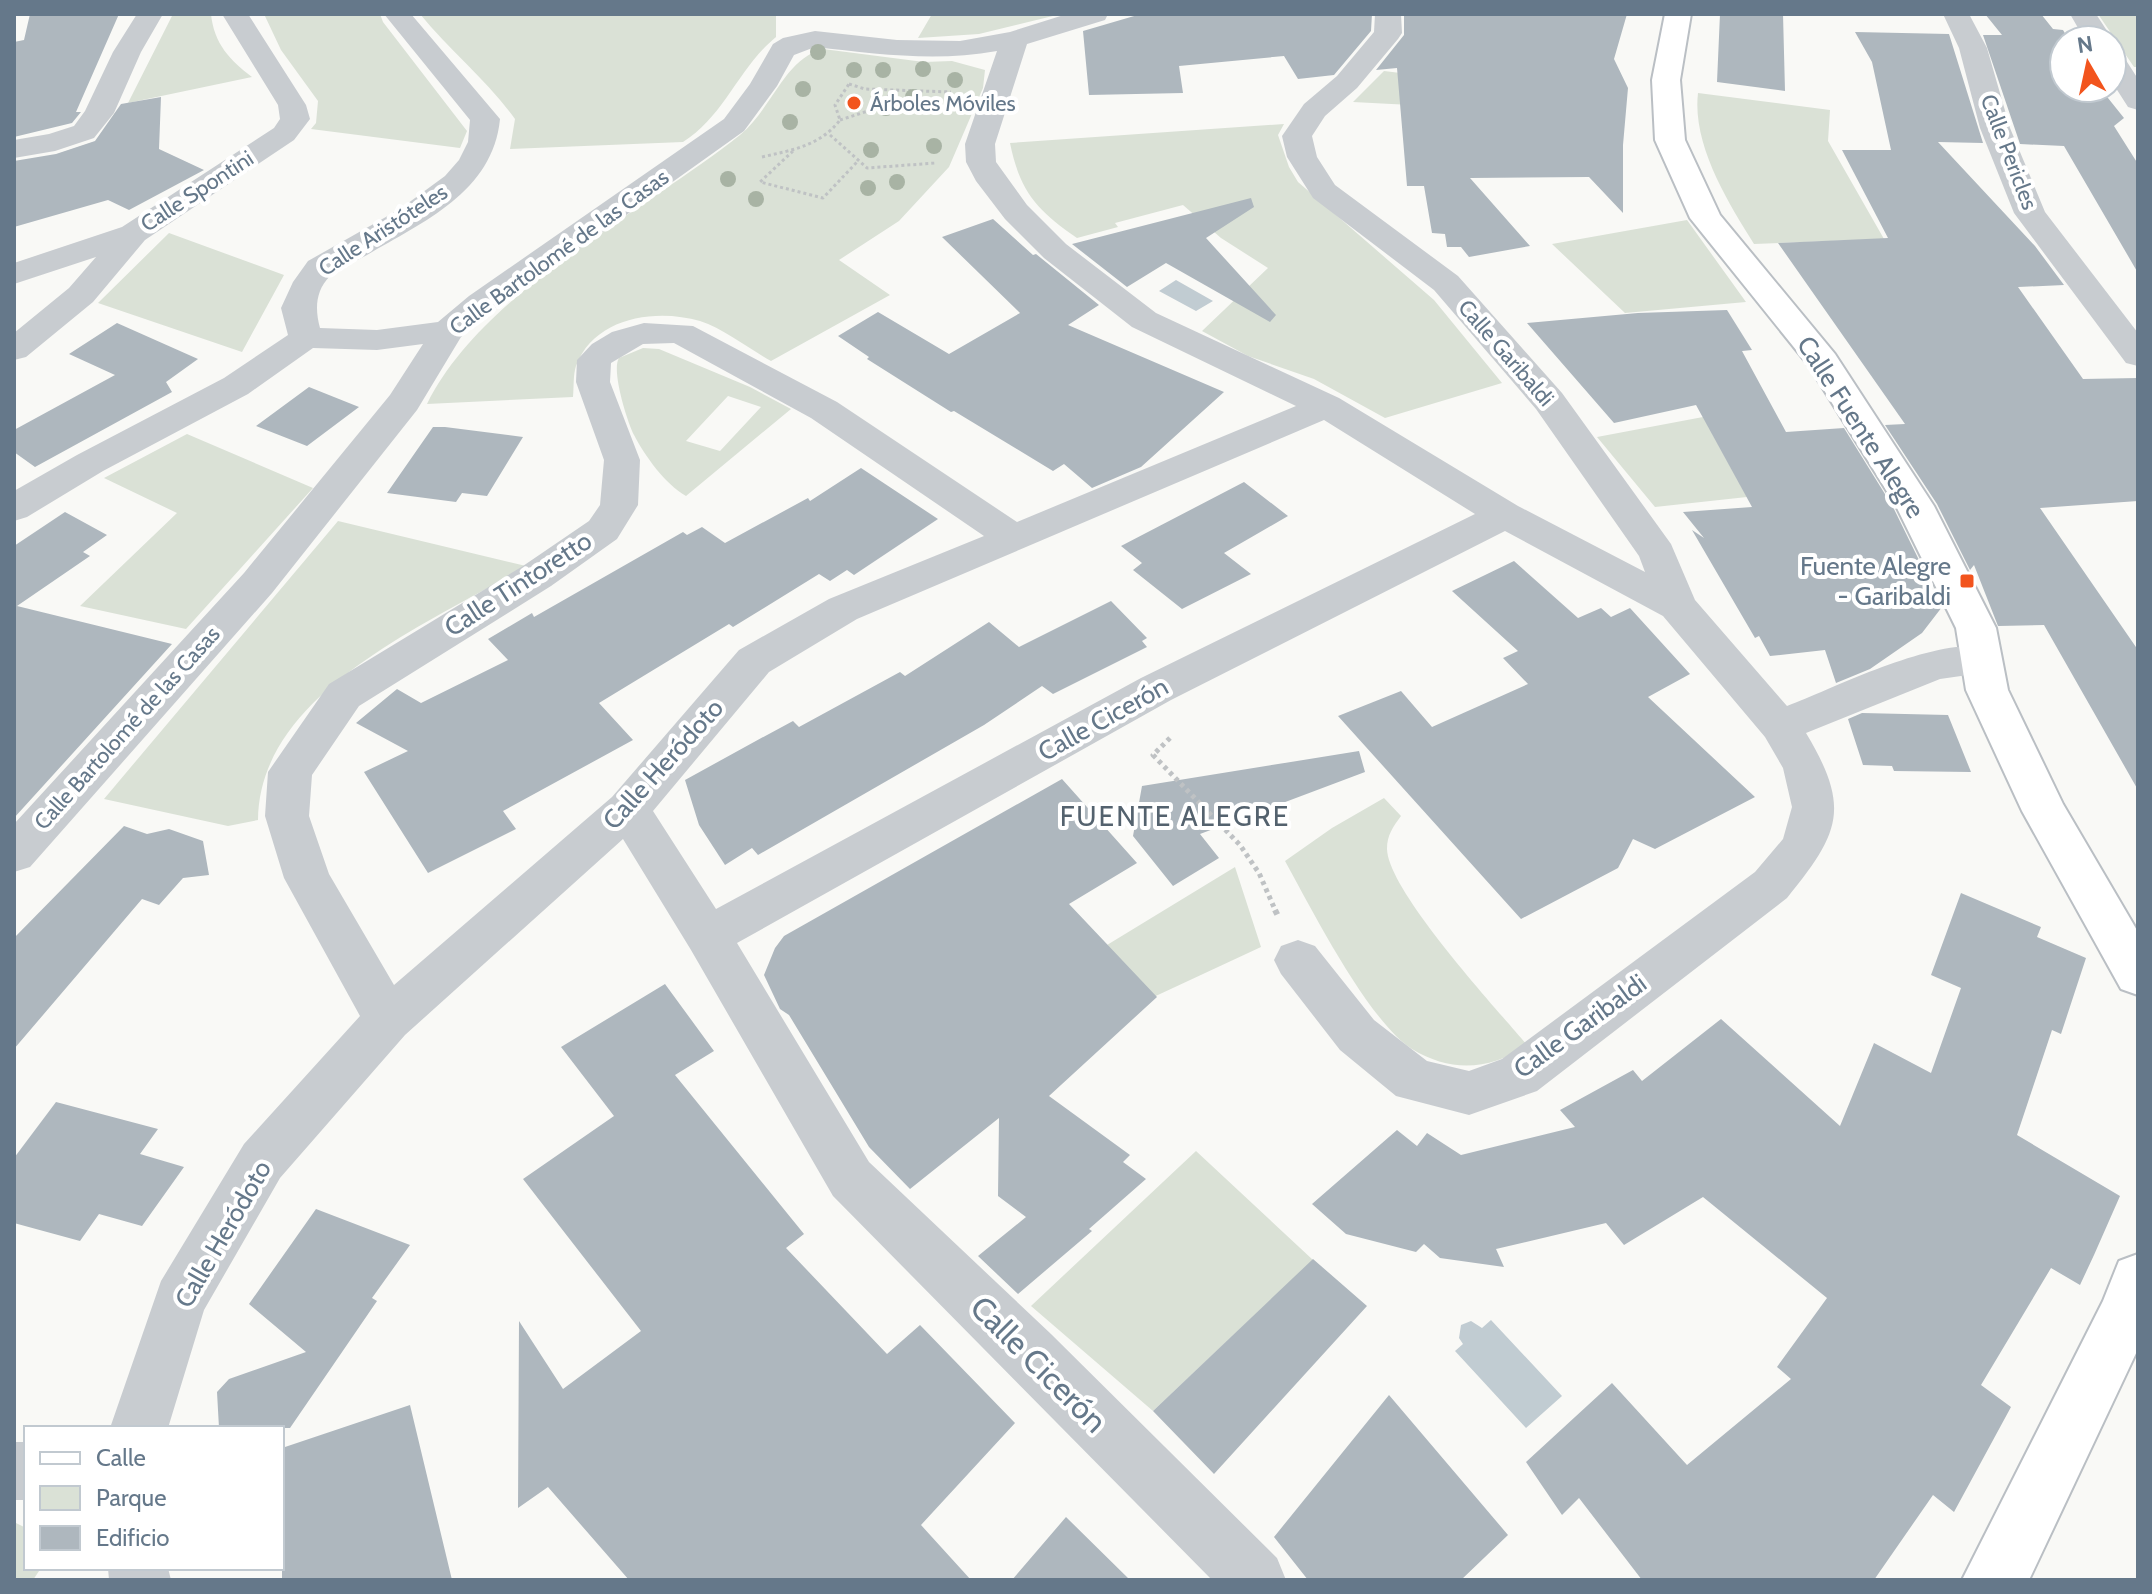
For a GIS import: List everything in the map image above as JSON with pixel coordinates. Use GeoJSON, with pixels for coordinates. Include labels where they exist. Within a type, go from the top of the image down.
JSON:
{"type":"FeatureCollection","features":[{"type":"Feature","properties":{"kind":"street"},"geometry":{"type":"LineString","coordinates":[[14,149],[55,142],[84,132],[99,113],[127,52],[150,14]]}},
{"type":"Feature","properties":{"kind":"street","name":"Calle Spontini"},"geometry":{"type":"LineString","coordinates":[[14,350],[81,295],[134,233],[284,134],[295,119],[292,105],[235,14]]}},
{"type":"Feature","properties":{"kind":"street","name":"Calle Aristóteles"},"geometry":{"type":"LineString","coordinates":[[306,338],[298,308],[315,272],[441,195],[465,174],[479,156],[487,136],[485,119],[397,14]]}},
{"type":"Feature","properties":{"kind":"street","name":"Calle Bartolomé de las Casas"},"geometry":{"type":"LineString","coordinates":[[14,854],[258,583],[404,402],[448,331],[481,303],[734,125],[763,86],[783,50],[793,44],[815,39],[897,48],[960,49],[1015,39],[1095,14]]}},
{"type":"Feature","properties":{"kind":"street","name":"Calle Garibaldi"},"geometry":{"type":"LineString","coordinates":[[1298,960],[1357,1035],[1414,1080],[1469,1093],[1519,1075],[1771,885],[1803,846],[1814,807],[1804,767],[1780,726],[1677,606],[1657,553],[1549,401],[1446,283],[1324,191],[1302,157],[1297,136],[1314,110],[1347,82],[1388,33],[1388,14]]}},
{"type":"Feature","properties":{"kind":"street","name":"Calle Fuente Alegre"},"geometry":{"type":"LineString","coordinates":[[1678,14],[1666,80],[1670,140],[1706,218],[1823,361],[1915,506],[1976,628],[1987,690],[2044,811],[2138,975]]}},
{"type":"Feature","properties":{"kind":"street","name":"Calle Pericles"},"geometry":{"type":"LineString","coordinates":[[1956,14],[1973,48],[1995,128],[2030,213],[2138,356]]}},
{"type":"Feature","properties":{"kind":"street"},"geometry":{"type":"LineString","coordinates":[[1015,39],[980,144],[981,162],[991,181],[1025,222],[1055,251],[1144,320],[1326,406],[1505,515],[1677,606]]}},
{"type":"Feature","properties":{"kind":"street"},"geometry":{"type":"LineString","coordinates":[[14,274],[134,233]]}},
{"type":"Feature","properties":{"kind":"street"},"geometry":{"type":"LineString","coordinates":[[14,508],[90,463],[236,386],[306,338],[377,340],[448,331]]}},
{"type":"Feature","properties":{"kind":"street","name":"Calle Tintoretto"},"geometry":{"type":"LineString","coordinates":[[388,1020],[307,878],[287,816],[290,772],[315,731],[344,695],[537,576],[603,530],[619,505],[622,483],[622,460],[593,382],[594,360],[611,344],[656,331],[681,333],[824,410],[1012,537]]}},
{"type":"Feature","properties":{"kind":"street","name":"Calle Heródoto"},"geometry":{"type":"LineString","coordinates":[[140,1426],[180,1300],[262,1161],[388,1020],[628,809],[754,661],[843,609],[1218,454],[1326,406]]}},
{"type":"Feature","properties":{"kind":"street","name":"Calle Cicerón"},"geometry":{"type":"LineString","coordinates":[[708,936],[1156,689],[1505,515]]}},
{"type":"Feature","properties":{"kind":"street"},"geometry":{"type":"LineString","coordinates":[[1780,726],[1935,665],[1981,660]]}},
{"type":"Feature","properties":{"kind":"street","name":"Calle Cicerón"},"geometry":{"type":"LineString","coordinates":[[628,809],[708,936],[851,1179],[1031,1354],[1255,1580]]}},
{"type":"Feature","properties":{"kind":"street"},"geometry":{"type":"LineString","coordinates":[[1993,1580],[2007,1560],[2128,1310],[2138,1280]]}},
{"type":"Feature","properties":{"kind":"path"},"geometry":{"type":"LineString","coordinates":[[840,120],[835,105],[849,84]]}},
{"type":"Feature","properties":{"kind":"path"},"geometry":{"type":"LineString","coordinates":[[682,162],[713,167],[795,149],[830,135],[840,120],[868,111],[896,91]]}},
{"type":"Feature","properties":{"kind":"path"},"geometry":{"type":"LineString","coordinates":[[830,135],[867,168],[981,162]]}},
{"type":"Feature","properties":{"kind":"path"},"geometry":{"type":"LineString","coordinates":[[795,149],[760,182],[823,198],[857,162]]}},
{"type":"Feature","properties":{"kind":"path"},"geometry":{"type":"LineString","coordinates":[[1153,755],[1208,807],[1252,862],[1298,960]]}},
{"type":"Feature","properties":{"kind":"green space"},"geometry":{"type":"Polygon","coordinates":[[[173,14],[211,14],[219,43],[252,77],[128,103],[173,14]]]}},
{"type":"Feature","properties":{"kind":"green space"},"geometry":{"type":"Polygon","coordinates":[[[264,14],[380,14],[467,131],[460,148],[311,129],[316,123],[318,101],[281,50],[264,14]]]}},
{"type":"Feature","properties":{"kind":"green space"},"geometry":{"type":"Polygon","coordinates":[[[420,14],[776,14],[776,37],[763,49],[710,119],[683,142],[510,149],[515,119],[493,91],[420,14]]]}},
{"type":"Feature","properties":{"kind":"green space"},"geometry":{"type":"Polygon","coordinates":[[[932,14],[1061,14],[979,34],[918,38],[932,14]]]}},
{"type":"Feature","properties":{"kind":"green space"},"geometry":{"type":"Polygon","coordinates":[[[2098,14],[2138,14],[2138,67],[2134,67],[2128,58],[2128,24],[2105,24],[2098,14]]]}},
{"type":"Feature","properties":{"kind":"green space"},"geometry":{"type":"Polygon","coordinates":[[[823,49],[924,62],[952,61],[985,70],[983,88],[949,167],[899,221],[839,260],[890,295],[771,361],[709,324],[683,317],[646,317],[612,327],[597,336],[585,349],[575,370],[573,397],[427,404],[452,363],[485,326],[525,290],[568,256],[740,135],[798,63],[823,49]]]}},
{"type":"Feature","properties":{"kind":"green space"},"geometry":{"type":"Polygon","coordinates":[[[1384,71],[1508,86],[1507,110],[1353,102],[1384,71]]]}},
{"type":"Feature","properties":{"kind":"green space"},"geometry":{"type":"Polygon","coordinates":[[[1698,93],[1830,110],[1828,141],[1884,239],[1754,244],[1723,191],[1706,152],[1700,132],[1698,93]]]}},
{"type":"Feature","properties":{"kind":"green space"},"geometry":{"type":"Polygon","coordinates":[[[1284,124],[1278,135],[1289,167],[1298,182],[1434,300],[1502,383],[1385,418],[1314,379],[1248,356],[1202,331],[1268,268],[1221,238],[1183,205],[1115,223],[1118,227],[1077,238],[1032,198],[1019,175],[1010,143],[1284,124]]]}},
{"type":"Feature","properties":{"kind":"green space"},"geometry":{"type":"Polygon","coordinates":[[[1687,220],[1746,302],[1625,313],[1552,244],[1687,220]]]}},
{"type":"Feature","properties":{"kind":"green space"},"geometry":{"type":"Polygon","coordinates":[[[169,233],[284,275],[242,352],[98,303],[169,233]]]}},
{"type":"Feature","properties":{"kind":"green space"},"geometry":{"type":"Polygon","coordinates":[[[643,348],[659,349],[750,387],[791,409],[686,496],[656,469],[634,435],[618,384],[619,358],[643,348]],[[728,396],[686,441],[720,451],[761,407],[728,396]]]}},
{"type":"Feature","properties":{"kind":"green space"},"geometry":{"type":"Polygon","coordinates":[[[1703,417],[1747,497],[1655,507],[1597,437],[1703,417]]]}},
{"type":"Feature","properties":{"kind":"green space"},"geometry":{"type":"Polygon","coordinates":[[[187,434],[313,488],[186,629],[80,606],[177,513],[104,478],[187,434]]]}},
{"type":"Feature","properties":{"kind":"green space"},"geometry":{"type":"Polygon","coordinates":[[[338,521],[526,566],[400,637],[318,698],[287,734],[266,774],[258,820],[228,826],[104,799],[338,521]]]}},
{"type":"Feature","properties":{"kind":"green space"},"geometry":{"type":"Polygon","coordinates":[[[1384,798],[1401,816],[1391,831],[1387,849],[1392,868],[1405,892],[1469,978],[1527,1045],[1499,1060],[1471,1065],[1441,1062],[1412,1049],[1395,1035],[1359,990],[1285,861],[1332,828],[1384,798]]]}},
{"type":"Feature","properties":{"kind":"green space"},"geometry":{"type":"Polygon","coordinates":[[[1235,867],[1261,947],[1145,1001],[1043,984],[1235,867]]]}},
{"type":"Feature","properties":{"kind":"green space"},"geometry":{"type":"Polygon","coordinates":[[[1196,1151],[1313,1260],[1153,1411],[1031,1306],[1196,1151]]]}},
{"type":"Feature","properties":{"kind":"green space"},"geometry":{"type":"Polygon","coordinates":[[[14,1522],[24,1527],[24,1570],[40,1570],[33,1580],[14,1580],[14,1522]]]}},
{"type":"Feature","properties":{"kind":"shaded area"},"geometry":{"type":"Polygon","coordinates":[[[1176,280],[1213,301],[1196,311],[1159,291],[1176,280]]]}},
{"type":"Feature","properties":{"kind":"shaded area"},"geometry":{"type":"Polygon","coordinates":[[[1491,1320],[1562,1396],[1526,1428],[1455,1351],[1463,1344],[1459,1338],[1461,1325],[1471,1321],[1482,1328],[1491,1320]]]}},
{"type":"Feature","properties":{"kind":"building"},"geometry":{"type":"Polygon","coordinates":[[[30,14],[119,14],[76,112],[81,112],[72,123],[14,137],[14,42],[24,40],[30,14]]]}},
{"type":"Feature","properties":{"kind":"building"},"geometry":{"type":"Polygon","coordinates":[[[1141,14],[1372,14],[1371,31],[1334,75],[1298,79],[1284,56],[1179,66],[1183,93],[1089,95],[1083,31],[1141,14]]]}},
{"type":"Feature","properties":{"kind":"building"},"geometry":{"type":"Polygon","coordinates":[[[1404,14],[1627,14],[1614,59],[1628,88],[1623,145],[1623,213],[1589,177],[1470,178],[1530,246],[1469,257],[1461,247],[1447,247],[1445,234],[1432,233],[1424,186],[1407,186],[1397,68],[1376,70],[1404,35],[1404,14]]]}},
{"type":"Feature","properties":{"kind":"building"},"geometry":{"type":"Polygon","coordinates":[[[1720,14],[1783,14],[1785,91],[1717,82],[1720,14]]]}},
{"type":"Feature","properties":{"kind":"building"},"geometry":{"type":"Polygon","coordinates":[[[1985,14],[2041,14],[2049,24],[2048,104],[2113,104],[2124,118],[2114,126],[2138,164],[2138,273],[2064,146],[2020,144],[1983,35],[2002,35],[1985,14]]]}},
{"type":"Feature","properties":{"kind":"building"},"geometry":{"type":"Polygon","coordinates":[[[1855,32],[1949,34],[1983,143],[1938,142],[2035,246],[2064,285],[2018,287],[2083,379],[2138,378],[2138,501],[2040,508],[2138,650],[2138,790],[2044,625],[1998,626],[1974,565],[1970,570],[1937,504],[1885,425],[1905,424],[1778,243],[1888,238],[1842,150],[1891,150],[1872,62],[1855,32]]]}},
{"type":"Feature","properties":{"kind":"building"},"geometry":{"type":"Polygon","coordinates":[[[161,97],[159,149],[204,170],[129,210],[108,200],[14,227],[14,161],[56,154],[95,141],[121,104],[161,97]]]}},
{"type":"Feature","properties":{"kind":"building"},"geometry":{"type":"Polygon","coordinates":[[[1251,198],[1254,207],[1206,238],[1276,315],[1270,322],[1166,263],[1127,287],[1072,244],[1251,198]]]}},
{"type":"Feature","properties":{"kind":"building"},"geometry":{"type":"Polygon","coordinates":[[[993,219],[1033,255],[1036,254],[1099,305],[1068,325],[1224,392],[1141,467],[1092,488],[1064,464],[1053,471],[951,412],[867,359],[869,357],[838,336],[878,312],[949,354],[1020,313],[942,237],[993,219]]]}},
{"type":"Feature","properties":{"kind":"building"},"geometry":{"type":"Polygon","coordinates":[[[1727,310],[1752,350],[1742,351],[1786,432],[1844,428],[1893,507],[1942,607],[1922,633],[1870,669],[1836,683],[1825,650],[1770,656],[1759,636],[1755,638],[1692,530],[1704,538],[1683,512],[1752,507],[1696,405],[1614,423],[1527,323],[1638,313],[1727,310]]]}},
{"type":"Feature","properties":{"kind":"building"},"geometry":{"type":"Polygon","coordinates":[[[117,323],[198,359],[166,382],[172,392],[35,467],[14,452],[14,430],[115,375],[69,354],[117,323]]]}},
{"type":"Feature","properties":{"kind":"building"},"geometry":{"type":"Polygon","coordinates":[[[309,387],[359,407],[307,446],[256,426],[309,387]]]}},
{"type":"Feature","properties":{"kind":"building"},"geometry":{"type":"Polygon","coordinates":[[[433,427],[523,437],[487,496],[462,493],[456,502],[387,493],[433,427]]]}},
{"type":"Feature","properties":{"kind":"building"},"geometry":{"type":"Polygon","coordinates":[[[861,468],[938,519],[854,575],[847,570],[830,581],[819,574],[599,703],[633,740],[503,811],[516,829],[428,873],[364,772],[408,751],[356,723],[397,689],[421,703],[508,660],[488,639],[532,613],[534,617],[683,532],[687,535],[702,527],[725,543],[808,498],[810,501],[861,468]]]}},
{"type":"Feature","properties":{"kind":"building"},"geometry":{"type":"Polygon","coordinates":[[[1244,482],[1288,516],[1224,553],[1251,574],[1182,609],[1133,570],[1142,563],[1121,546],[1244,482]]]}},
{"type":"Feature","properties":{"kind":"building"},"geometry":{"type":"Polygon","coordinates":[[[65,512],[107,535],[83,552],[90,556],[17,606],[172,644],[14,818],[14,546],[65,512]]]}},
{"type":"Feature","properties":{"kind":"building"},"geometry":{"type":"Polygon","coordinates":[[[1514,561],[1578,618],[1601,608],[1611,617],[1630,608],[1690,674],[1648,697],[1755,797],[1655,849],[1633,839],[1618,868],[1521,919],[1338,716],[1401,691],[1432,727],[1528,684],[1503,658],[1518,651],[1452,591],[1514,561]]]}},
{"type":"Feature","properties":{"kind":"building"},"geometry":{"type":"Polygon","coordinates":[[[1111,601],[1147,638],[1142,641],[1147,647],[1053,694],[1042,686],[984,725],[758,855],[752,848],[725,865],[699,825],[685,780],[754,742],[793,721],[799,727],[900,672],[905,676],[989,622],[1019,647],[1111,601]]]}},
{"type":"Feature","properties":{"kind":"building"},"geometry":{"type":"Polygon","coordinates":[[[1862,713],[1948,715],[1971,772],[1894,771],[1892,766],[1863,765],[1848,719],[1862,713]]]}},
{"type":"Feature","properties":{"kind":"building"},"geometry":{"type":"Polygon","coordinates":[[[1359,751],[1365,772],[1200,834],[1219,858],[1173,886],[1133,836],[1142,786],[1359,751]]]}},
{"type":"Feature","properties":{"kind":"building"},"geometry":{"type":"Polygon","coordinates":[[[1062,779],[1137,863],[1069,904],[1157,997],[1049,1096],[1130,1155],[1123,1162],[1146,1179],[1089,1229],[1092,1231],[1018,1294],[978,1256],[1026,1217],[998,1196],[999,1118],[910,1189],[869,1147],[789,1015],[780,1009],[764,975],[775,948],[784,936],[1062,779]]]}},
{"type":"Feature","properties":{"kind":"building"},"geometry":{"type":"Polygon","coordinates":[[[124,826],[147,834],[169,829],[203,841],[209,875],[183,878],[159,905],[142,899],[14,1049],[14,938],[124,826]]]}},
{"type":"Feature","properties":{"kind":"building"},"geometry":{"type":"Polygon","coordinates":[[[1961,893],[2041,927],[2037,937],[2086,958],[2061,1034],[2052,1030],[2017,1135],[2120,1196],[2094,1255],[2080,1285],[2051,1268],[1981,1385],[2011,1407],[1954,1512],[1933,1495],[1874,1580],[1642,1580],[1579,1498],[1562,1515],[1526,1462],[1612,1383],[1687,1465],[1791,1379],[1777,1367],[1827,1298],[1703,1197],[1624,1245],[1606,1223],[1496,1249],[1504,1267],[1440,1258],[1424,1244],[1416,1252],[1346,1234],[1312,1204],[1397,1130],[1417,1146],[1427,1133],[1461,1155],[1575,1127],[1560,1110],[1633,1070],[1642,1081],[1721,1019],[1840,1126],[1874,1043],[1931,1073],[1961,988],[1931,975],[1961,893]]]}},
{"type":"Feature","properties":{"kind":"building"},"geometry":{"type":"Polygon","coordinates":[[[665,984],[714,1051],[675,1075],[804,1234],[786,1248],[887,1354],[920,1325],[1015,1423],[921,1525],[971,1580],[629,1580],[548,1487],[518,1508],[519,1321],[563,1389],[641,1331],[523,1179],[614,1116],[561,1047],[665,984]]]}},
{"type":"Feature","properties":{"kind":"building"},"geometry":{"type":"Polygon","coordinates":[[[56,1102],[158,1129],[140,1154],[184,1167],[142,1226],[99,1214],[80,1241],[14,1223],[14,1158],[56,1102]]]}},
{"type":"Feature","properties":{"kind":"building"},"geometry":{"type":"Polygon","coordinates":[[[316,1209],[410,1245],[372,1298],[377,1301],[290,1428],[219,1426],[217,1392],[229,1379],[306,1352],[249,1304],[316,1209]]]}},
{"type":"Feature","properties":{"kind":"building"},"geometry":{"type":"Polygon","coordinates":[[[1313,1259],[1367,1306],[1214,1474],[1153,1411],[1313,1259]]]}},
{"type":"Feature","properties":{"kind":"building"},"geometry":{"type":"Polygon","coordinates":[[[1389,1395],[1508,1535],[1461,1580],[1308,1580],[1274,1537],[1389,1395]]]}},
{"type":"Feature","properties":{"kind":"building"},"geometry":{"type":"Polygon","coordinates":[[[410,1405],[452,1580],[282,1580],[284,1447],[410,1405]]]}},
{"type":"Feature","properties":{"kind":"building"},"geometry":{"type":"Polygon","coordinates":[[[1066,1517],[1130,1580],[1012,1580],[1066,1517]]]}},
{"type":"Feature","properties":{"kind":"place","name":"Árboles Móviles"},"geometry":{"type":"Point","coordinates":[854,103]}},
{"type":"Feature","properties":{"kind":"place","name":"Fuente Alegre - Garibaldi"},"geometry":{"type":"Point","coordinates":[1967,581]}},
{"type":"Feature","properties":{"kind":"district","name":"FUENTE ALEGRE"},"geometry":{"type":"Point","coordinates":[1175,816]}}]}
